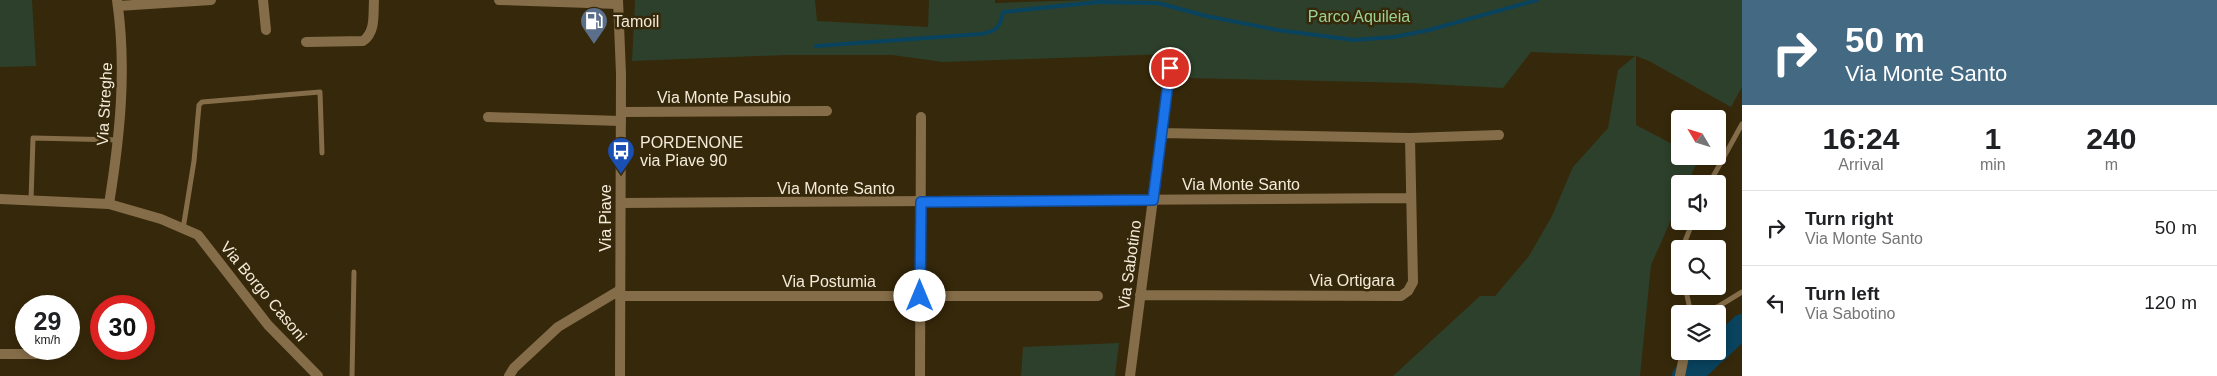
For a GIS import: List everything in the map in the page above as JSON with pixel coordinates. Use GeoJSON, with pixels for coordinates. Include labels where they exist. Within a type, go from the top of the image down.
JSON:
{"type":"FeatureCollection","features":[{"type":"Feature","properties":{"kind":"street","name":"Via Streghe"},"geometry":{"type":"LineString","coordinates":[[109,204],[119,140],[122,38],[117,3],[211,0]]}},
{"type":"Feature","properties":{"kind":"street"},"geometry":{"type":"LineString","coordinates":[[263,0],[266,30]]}},
{"type":"Feature","properties":{"kind":"street"},"geometry":{"type":"LineString","coordinates":[[306,42],[363,41],[369,37],[372,31],[374,0]]}},
{"type":"Feature","properties":{"kind":"street"},"geometry":{"type":"LineString","coordinates":[[498,0],[618,2]]}},
{"type":"Feature","properties":{"kind":"street","name":"Via Piave"},"geometry":{"type":"LineString","coordinates":[[618,2],[621,117],[620,376]]}},
{"type":"Feature","properties":{"kind":"street","name":"Via Sabotino"},"geometry":{"type":"LineString","coordinates":[[1130,376],[1170,68]]}},
{"type":"Feature","properties":{"kind":"street","name":"Via Monte Pasubio"},"geometry":{"type":"LineString","coordinates":[[488,117],[621,117],[827,111]]}},
{"type":"Feature","properties":{"kind":"street"},"geometry":{"type":"LineString","coordinates":[[920,376],[921,117]]}},
{"type":"Feature","properties":{"kind":"street"},"geometry":{"type":"LineString","coordinates":[[1162,133],[1410,138],[1499,135]]}},
{"type":"Feature","properties":{"kind":"street","name":"Via Ortigara"},"geometry":{"type":"LineString","coordinates":[[1140,294],[1401,296],[1408,291],[1413,282],[1410,138]]}},
{"type":"Feature","properties":{"kind":"street","name":"Via Monte Santo"},"geometry":{"type":"LineString","coordinates":[[621,203],[1411,198]]}},
{"type":"Feature","properties":{"kind":"street","name":"Via Borgo Casoni"},"geometry":{"type":"LineString","coordinates":[[0,199],[109,204],[161,219],[198,235],[268,325],[318,376]]}},
{"type":"Feature","properties":{"kind":"street"},"geometry":{"type":"LineString","coordinates":[[509,376],[514,368],[558,327],[620,293]]}},
{"type":"Feature","properties":{"kind":"street","name":"Via Postumia"},"geometry":{"type":"LineString","coordinates":[[620,293],[1098,296]]}},
{"type":"Feature","properties":{"kind":"street"},"geometry":{"type":"LineString","coordinates":[[0,354],[15,354]]}},
{"type":"Feature","properties":{"kind":"street"},"geometry":{"type":"LineString","coordinates":[[1680,376],[1683,360]]}},
{"type":"Feature","properties":{"kind":"lane"},"geometry":{"type":"LineString","coordinates":[[183,230],[194,161],[199,105],[202,102],[320,92],[322,153]]}},
{"type":"Feature","properties":{"kind":"lane"},"geometry":{"type":"LineString","coordinates":[[1714,175],[1742,124]]}},
{"type":"Feature","properties":{"kind":"lane"},"geometry":{"type":"LineString","coordinates":[[31,200],[33,138],[119,140]]}},
{"type":"Feature","properties":{"kind":"lane"},"geometry":{"type":"LineString","coordinates":[[352,376],[354,272]]}},
{"type":"Feature","properties":{"kind":"lane"},"geometry":{"type":"LineString","coordinates":[[1721,305],[1742,292]]}},
{"type":"Feature","properties":{"kind":"green space"},"geometry":{"type":"Polygon","coordinates":[[[0,0],[32,0],[36,66],[0,67],[0,0]]]}},
{"type":"Feature","properties":{"kind":"green space","name":"Parco Aquileia"},"geometry":{"type":"Polygon","coordinates":[[[635,0],[815,0],[817,21],[928,27],[929,0],[995,0],[995,3],[1087,0],[1742,0],[1742,87],[1731,107],[1649,61],[1636,56],[1636,125],[1671,143],[1671,165],[1696,165],[1691,175],[1671,175],[1671,220],[1651,265],[1640,376],[1393,376],[1480,296],[1495,296],[1529,256],[1552,216],[1573,167],[1608,128],[1618,70],[1635,56],[1531,52],[1503,88],[1411,83],[1186,78],[1168,54],[943,62],[892,55],[786,55],[632,61],[635,0]]]}},
{"type":"Feature","properties":{"kind":"green space"},"geometry":{"type":"Polygon","coordinates":[[[1119,343],[1115,376],[1021,376],[1023,347],[1119,343]]]}},
{"type":"Feature","properties":{"kind":"waterway"},"geometry":{"type":"LineString","coordinates":[[816,46],[981,34],[991,32],[997,28],[1001,22],[1003,12],[1098,2],[1158,3],[1206,16],[1277,30],[1354,40],[1394,37],[1429,30],[1537,0]]}},
{"type":"Feature","properties":{"kind":"waterway"},"geometry":{"type":"LineString","coordinates":[[1726,342],[1742,326]]}},
{"type":"Feature","properties":{"kind":"waterway"},"geometry":{"type":"LineString","coordinates":[[1684,376],[1706,360]]}},
{"type":"Feature","properties":{"kind":"place","name":"Tamoil"},"geometry":{"type":"Point","coordinates":[594,45]}},
{"type":"Feature","properties":{"kind":"place","name":"PORDENONE via Piave 90"},"geometry":{"type":"Point","coordinates":[621,175]}},
{"type":"Feature","properties":{"kind":"route"},"geometry":{"type":"LineString","coordinates":[[920,296],[921,202],[1153,200],[1170,68]]}}]}
